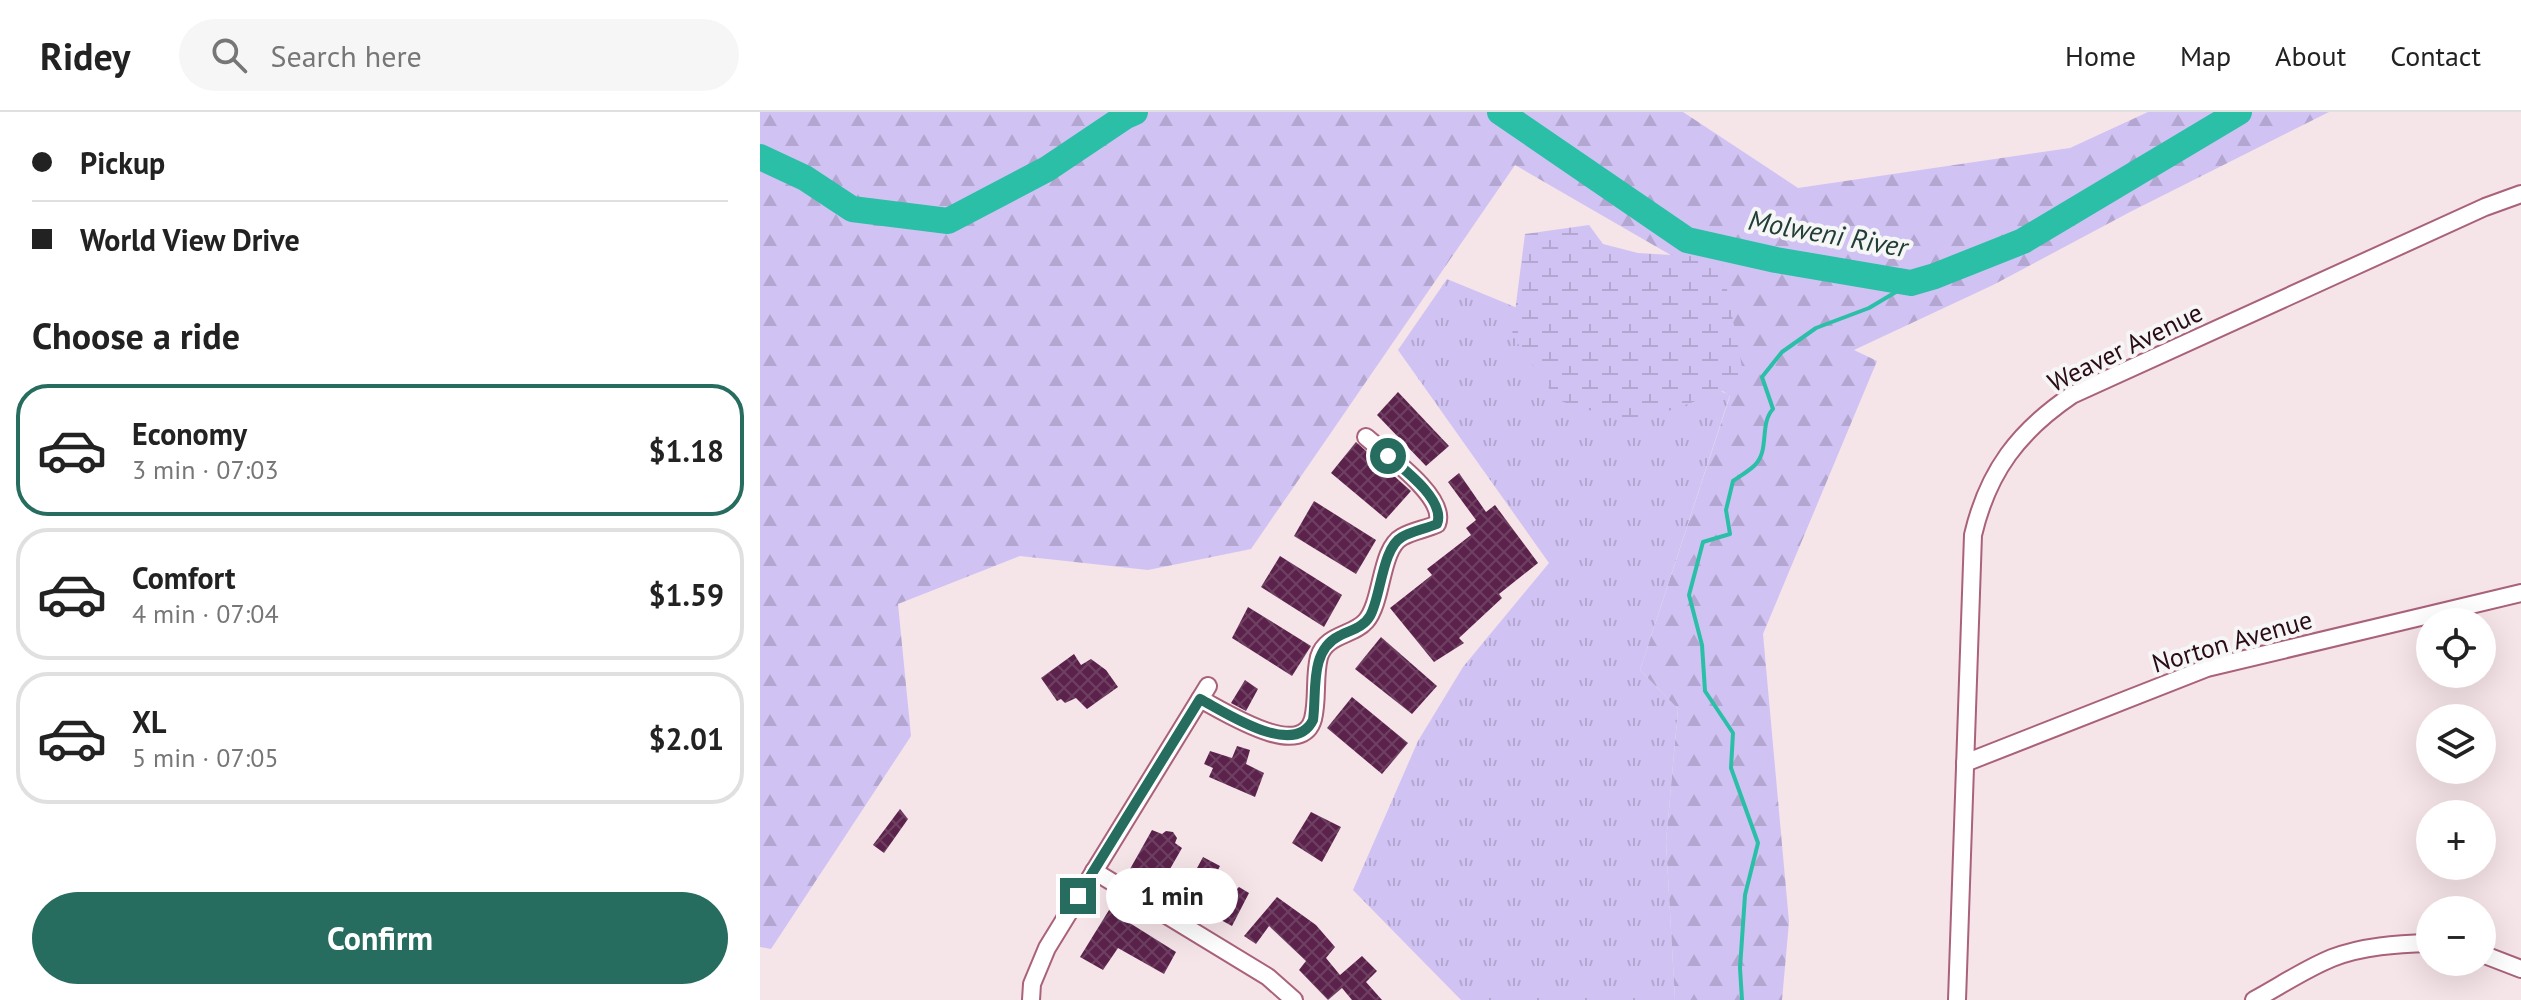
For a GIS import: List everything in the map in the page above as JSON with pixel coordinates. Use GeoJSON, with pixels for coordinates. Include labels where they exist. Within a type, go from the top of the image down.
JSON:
{"type":"FeatureCollection","features":[{"type":"Feature","properties":{"kind":"street","name":"Weaver Avenue"},"geometry":{"type":"LineString","coordinates":[[1957,1000],[1973,535],[1993,478],[2006,456],[2025,432],[2047,412],[2083,390],[2485,207],[2521,194]]}},
{"type":"Feature","properties":{"kind":"street"},"geometry":{"type":"LineString","coordinates":[[1031,1000],[1032,984],[1047,948],[1204,692],[1249,724],[1277,735],[1299,734],[1313,720],[1317,670],[1322,650],[1336,637],[1361,626],[1370,615],[1390,552],[1397,540],[1437,524],[1437,508],[1422,487],[1366,437]]}},
{"type":"Feature","properties":{"kind":"street","name":"Norton Avenue"},"geometry":{"type":"LineString","coordinates":[[1965,763],[2207,668],[2521,593]]}},
{"type":"Feature","properties":{"kind":"street"},"geometry":{"type":"LineString","coordinates":[[1094,871],[1268,977],[1294,1000]]}},
{"type":"Feature","properties":{"kind":"street"},"geometry":{"type":"LineString","coordinates":[[2254,1000],[2311,968],[2350,952],[2416,943]]}},
{"type":"Feature","properties":{"kind":"street"},"geometry":{"type":"LineString","coordinates":[[2496,959],[2521,969]]}},
{"type":"Feature","properties":{"kind":"green space"},"geometry":{"type":"Polygon","coordinates":[[[760,112],[1683,112],[1798,188],[2070,148],[2148,112],[2329,112],[1993,285],[1854,350],[1877,361],[1763,634],[1789,922],[1782,1000],[1675,1000],[1666,842],[1678,709],[1640,670],[1730,396],[1615,319],[1726,287],[1515,165],[1251,549],[1148,570],[1020,556],[898,604],[911,736],[771,949],[760,947],[760,112]]]}},
{"type":"Feature","properties":{"kind":"green space"},"geometry":{"type":"Polygon","coordinates":[[[1589,225],[1603,244],[1638,253],[1721,258],[1745,383],[1633,424],[1557,400],[1512,335],[1525,234],[1589,225]]]}},
{"type":"Feature","properties":{"kind":"green space"},"geometry":{"type":"Polygon","coordinates":[[[1447,279],[1730,395],[1640,670],[1678,709],[1666,842],[1675,1000],[1461,1000],[1353,890],[1418,741],[1463,667],[1549,563],[1398,350],[1447,279]]]}},
{"type":"Feature","properties":{"kind":"building"},"geometry":{"type":"Polygon","coordinates":[[[1398,392],[1449,446],[1426,466],[1377,415],[1398,392]]]}},
{"type":"Feature","properties":{"kind":"building"},"geometry":{"type":"Polygon","coordinates":[[[1356,442],[1411,491],[1386,519],[1331,473],[1356,442]]]}},
{"type":"Feature","properties":{"kind":"building"},"geometry":{"type":"Polygon","coordinates":[[[1459,473],[1486,512],[1495,505],[1538,563],[1499,594],[1502,598],[1459,638],[1464,643],[1434,662],[1390,608],[1432,575],[1427,569],[1471,535],[1466,528],[1476,520],[1448,482],[1459,473]]]}},
{"type":"Feature","properties":{"kind":"building"},"geometry":{"type":"Polygon","coordinates":[[[1314,501],[1376,540],[1356,574],[1294,536],[1314,501]]]}},
{"type":"Feature","properties":{"kind":"building"},"geometry":{"type":"Polygon","coordinates":[[[1280,556],[1342,595],[1324,627],[1261,587],[1280,556]]]}},
{"type":"Feature","properties":{"kind":"building"},"geometry":{"type":"Polygon","coordinates":[[[1248,607],[1311,646],[1292,676],[1232,638],[1248,607]]]}},
{"type":"Feature","properties":{"kind":"building"},"geometry":{"type":"Polygon","coordinates":[[[1381,637],[1437,686],[1412,714],[1355,669],[1381,637]]]}},
{"type":"Feature","properties":{"kind":"building"},"geometry":{"type":"Polygon","coordinates":[[[1074,654],[1081,665],[1091,659],[1106,670],[1118,687],[1087,709],[1076,698],[1065,703],[1061,699],[1057,701],[1041,678],[1074,654]]]}},
{"type":"Feature","properties":{"kind":"building"},"geometry":{"type":"Polygon","coordinates":[[[1245,680],[1258,689],[1246,711],[1231,703],[1245,680]]]}},
{"type":"Feature","properties":{"kind":"building"},"geometry":{"type":"Polygon","coordinates":[[[1352,697],[1408,743],[1382,774],[1327,728],[1352,697]]]}},
{"type":"Feature","properties":{"kind":"building"},"geometry":{"type":"Polygon","coordinates":[[[1237,746],[1250,750],[1246,764],[1264,773],[1255,797],[1209,777],[1213,768],[1204,764],[1210,751],[1232,758],[1237,746]]]}},
{"type":"Feature","properties":{"kind":"building"},"geometry":{"type":"Polygon","coordinates":[[[900,809],[908,819],[884,853],[873,845],[900,809]]]}},
{"type":"Feature","properties":{"kind":"building"},"geometry":{"type":"Polygon","coordinates":[[[1311,812],[1341,827],[1322,862],[1292,843],[1311,812]]]}},
{"type":"Feature","properties":{"kind":"building"},"geometry":{"type":"Polygon","coordinates":[[[1152,830],[1162,834],[1173,832],[1177,838],[1175,843],[1182,848],[1170,869],[1190,881],[1203,857],[1220,866],[1215,876],[1236,890],[1239,887],[1249,893],[1232,926],[1208,913],[1212,906],[1188,893],[1181,902],[1165,894],[1170,886],[1146,873],[1144,878],[1130,869],[1152,830]]]}},
{"type":"Feature","properties":{"kind":"building"},"geometry":{"type":"Polygon","coordinates":[[[1277,897],[1316,925],[1335,947],[1326,958],[1340,975],[1362,956],[1377,971],[1366,982],[1382,1000],[1352,1000],[1342,988],[1328,1000],[1299,970],[1306,961],[1269,926],[1256,944],[1244,936],[1277,897]]]}},
{"type":"Feature","properties":{"kind":"building"},"geometry":{"type":"Polygon","coordinates":[[[1109,910],[1176,952],[1164,974],[1118,948],[1103,970],[1080,957],[1109,910]]]}},
{"type":"Feature","properties":{"kind":"waterway","name":"Molweni River"},"geometry":{"type":"LineString","coordinates":[[760,157],[805,178],[852,209],[948,221],[1047,169],[1135,112]]}},
{"type":"Feature","properties":{"kind":"waterway","name":"Molweni River"},"geometry":{"type":"LineString","coordinates":[[1500,112],[1687,240],[1776,260],[1911,283],[2023,241],[2239,112]]}},
{"type":"Feature","properties":{"kind":"waterway"},"geometry":{"type":"LineString","coordinates":[[1742,1000],[1740,968],[1745,895],[1758,843],[1731,768],[1733,733],[1705,691],[1702,645],[1689,595],[1703,542],[1730,534],[1726,510],[1733,481],[1760,459],[1766,422],[1773,409],[1762,377],[1782,352],[1816,328],[1869,308],[1911,283]]}},
{"type":"Feature","properties":{"kind":"route"},"geometry":{"type":"LineString","coordinates":[[1078,896],[1200,699],[1277,735],[1299,734],[1310,726],[1322,650],[1336,637],[1361,626],[1370,615],[1390,552],[1397,540],[1437,524],[1439,519],[1432,499],[1411,475],[1388,456]]}}]}
